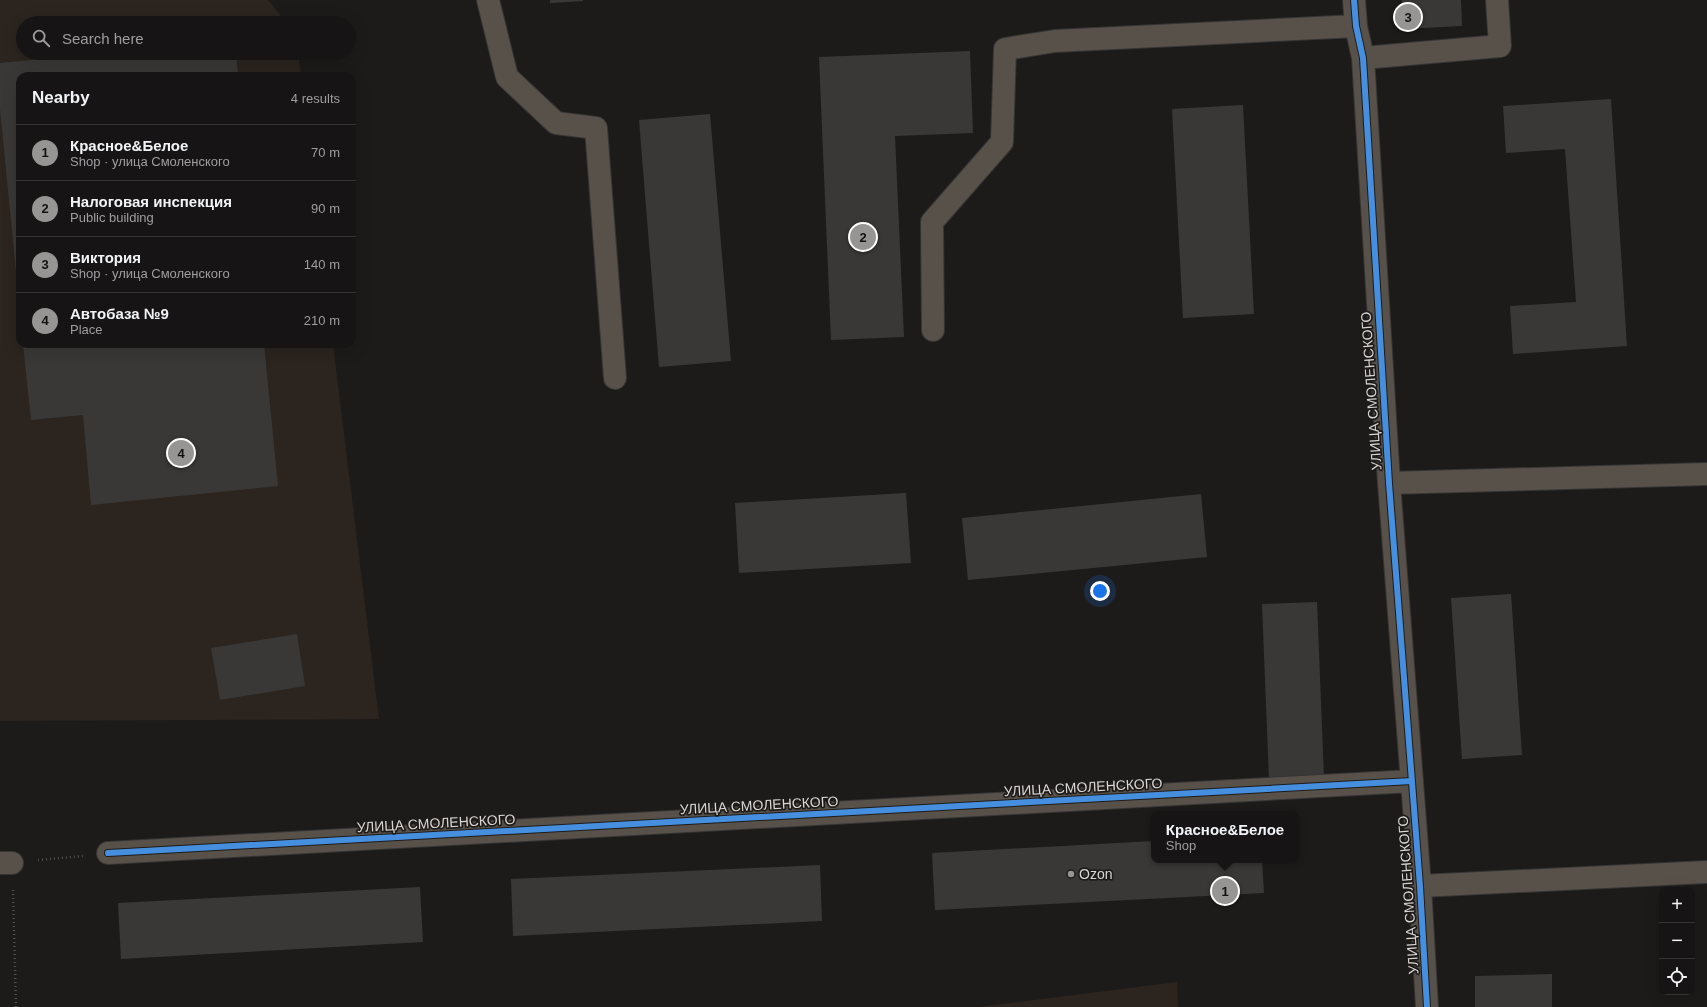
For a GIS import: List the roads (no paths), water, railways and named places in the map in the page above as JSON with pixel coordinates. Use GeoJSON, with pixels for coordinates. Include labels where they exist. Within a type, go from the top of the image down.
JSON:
{"type":"FeatureCollection","features":[{"type":"Feature","properties":{"kind":"street"},"geometry":{"type":"LineString","coordinates":[[488,0],[507,77],[556,123],[596,128],[615,378]]}},
{"type":"Feature","properties":{"kind":"street","name":"УЛИЦА СМОЛЕНСКОГО"},"geometry":{"type":"LineString","coordinates":[[1354,0],[1356,26],[1363,58],[1389,483],[1420,886],[1427,1007]]}},
{"type":"Feature","properties":{"kind":"street"},"geometry":{"type":"LineString","coordinates":[[1363,58],[1500,46],[1497,0]]}},
{"type":"Feature","properties":{"kind":"street"},"geometry":{"type":"LineString","coordinates":[[934,330],[932,222],[1002,142],[1005,49],[1055,41],[1356,26]]}},
{"type":"Feature","properties":{"kind":"street"},"geometry":{"type":"LineString","coordinates":[[1389,483],[1707,474]]}},
{"type":"Feature","properties":{"kind":"street","name":"УЛИЦА СМОЛЕНСКОГО"},"geometry":{"type":"LineString","coordinates":[[108,853],[1412,781]]}},
{"type":"Feature","properties":{"kind":"street"},"geometry":{"type":"LineString","coordinates":[[1420,886],[1707,872]]}},
{"type":"Feature","properties":{"kind":"place","name":"Виктория"},"geometry":{"type":"Point","coordinates":[1408,17]}},
{"type":"Feature","properties":{"kind":"place","name":"Налоговая инспекция"},"geometry":{"type":"Point","coordinates":[863,237]}},
{"type":"Feature","properties":{"kind":"place","name":"Автобаза №9"},"geometry":{"type":"Point","coordinates":[181,453]}},
{"type":"Feature","properties":{"kind":"place","name":"Ozon"},"geometry":{"type":"Point","coordinates":[1071,874]}},
{"type":"Feature","properties":{"kind":"place","name":"Красное&Белое"},"geometry":{"type":"Point","coordinates":[1225,891]}}]}
